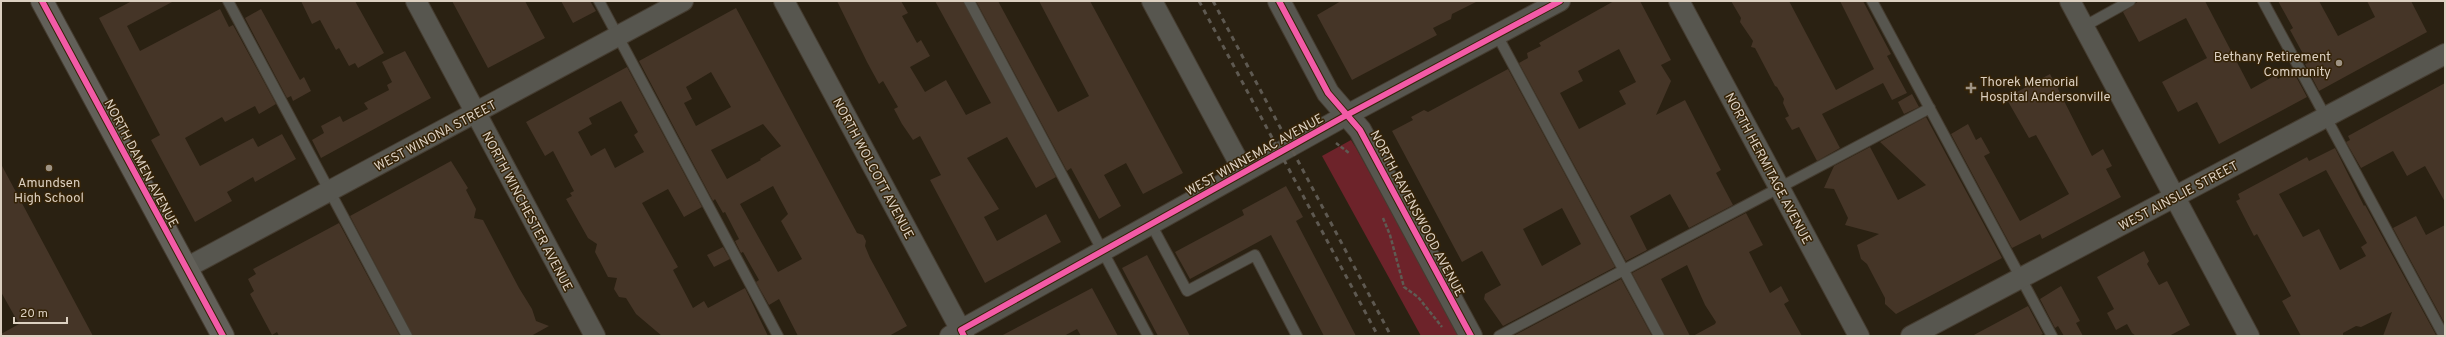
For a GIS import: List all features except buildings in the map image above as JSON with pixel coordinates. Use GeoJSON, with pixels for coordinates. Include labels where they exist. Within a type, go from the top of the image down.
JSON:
{"type":"FeatureCollection","features":[{"type":"Feature","properties":{"kind":"main road","name":"NORTH DAMEN AVENUE"},"geometry":{"type":"LineString","coordinates":[[42,1],[223,336]]}},
{"type":"Feature","properties":{"kind":"street","name":"NORTH WINCHESTER AVENUE"},"geometry":{"type":"LineString","coordinates":[[416,1],[595,336]]}},
{"type":"Feature","properties":{"kind":"street","name":"WEST WINONA STREET"},"geometry":{"type":"LineString","coordinates":[[186,268],[683,1]]}},
{"type":"Feature","properties":{"kind":"street","name":"NORTH WOLCOTT AVENUE"},"geometry":{"type":"LineString","coordinates":[[784,1],[958,334]]}},
{"type":"Feature","properties":{"kind":"street"},"geometry":{"type":"LineString","coordinates":[[1152,1],[1244,172]]}},
{"type":"Feature","properties":{"kind":"street","name":"NORTH RAVENSWOOD AVENUE"},"geometry":{"type":"LineString","coordinates":[[1279,1],[1328,94],[1345,116],[1360,130],[1472,336]]}},
{"type":"Feature","properties":{"kind":"street","name":"WEST WINNEMAC AVENUE"},"geometry":{"type":"LineString","coordinates":[[958,334],[1102,251],[1345,116],[1560,1]]}},
{"type":"Feature","properties":{"kind":"street","name":"NORTH HERMITAGE AVENUE"},"geometry":{"type":"LineString","coordinates":[[1679,1],[1859,336]]}},
{"type":"Feature","properties":{"kind":"street"},"geometry":{"type":"LineString","coordinates":[[2070,1],[2249,336]]}},
{"type":"Feature","properties":{"kind":"street","name":"WEST AINSLIE STREET"},"geometry":{"type":"LineString","coordinates":[[1911,336],[2445,54]]}},
{"type":"Feature","properties":{"kind":"lane"},"geometry":{"type":"LineString","coordinates":[[228,1],[407,336]]}},
{"type":"Feature","properties":{"kind":"lane"},"geometry":{"type":"LineString","coordinates":[[599,1],[778,336]]}},
{"type":"Feature","properties":{"kind":"lane"},"geometry":{"type":"LineString","coordinates":[[969,1],[1148,336]]}},
{"type":"Feature","properties":{"kind":"lane"},"geometry":{"type":"LineString","coordinates":[[1872,1],[2052,336]]}},
{"type":"Feature","properties":{"kind":"lane"},"geometry":{"type":"LineString","coordinates":[[2083,26],[2130,1]]}},
{"type":"Feature","properties":{"kind":"lane"},"geometry":{"type":"LineString","coordinates":[[2262,1],[2444,336]]}},
{"type":"Feature","properties":{"kind":"lane"},"geometry":{"type":"LineString","coordinates":[[1497,35],[1660,336]]}},
{"type":"Feature","properties":{"kind":"lane"},"geometry":{"type":"LineString","coordinates":[[1499,336],[1930,108]]}},
{"type":"Feature","properties":{"kind":"lane"},"geometry":{"type":"LineString","coordinates":[[1151,224],[1187,291],[1255,255],[1297,336]]}},
{"type":"Feature","properties":{"kind":"path"},"geometry":{"type":"LineString","coordinates":[[1336,143],[1351,154]]}},
{"type":"Feature","properties":{"kind":"path"},"geometry":{"type":"LineString","coordinates":[[1381,214],[1390,235],[1404,287],[1418,297],[1444,330]]}},
{"type":"Feature","properties":{"kind":"shaded area"},"geometry":{"type":"Polygon","coordinates":[[[1351,140],[1460,336],[1421,336],[1322,156],[1351,140]]]}},
{"type":"Feature","properties":{"kind":"railway"},"geometry":{"type":"LineString","coordinates":[[1199,1],[1378,336]]}},
{"type":"Feature","properties":{"kind":"railway"},"geometry":{"type":"LineString","coordinates":[[1213,1],[1391,336]]}},
{"type":"Feature","properties":{"kind":"cycle path"},"geometry":{"type":"LineString","coordinates":[[42,1],[223,336]]}},
{"type":"Feature","properties":{"kind":"cycle path"},"geometry":{"type":"LineString","coordinates":[[1279,1],[1328,93],[1360,130],[1471,336]]}},
{"type":"Feature","properties":{"kind":"cycle path"},"geometry":{"type":"LineString","coordinates":[[964,336],[961,330],[1345,116],[1560,1]]}},
{"type":"Feature","properties":{"kind":"place","name":"Bethany Retirement Community"},"geometry":{"type":"Point","coordinates":[2339,63]}},
{"type":"Feature","properties":{"kind":"place","name":"Thorek Memorial Hospital Andersonville"},"geometry":{"type":"Point","coordinates":[1971,88]}},
{"type":"Feature","properties":{"kind":"place","name":"Amundsen High School"},"geometry":{"type":"Point","coordinates":[49,168]}}]}
